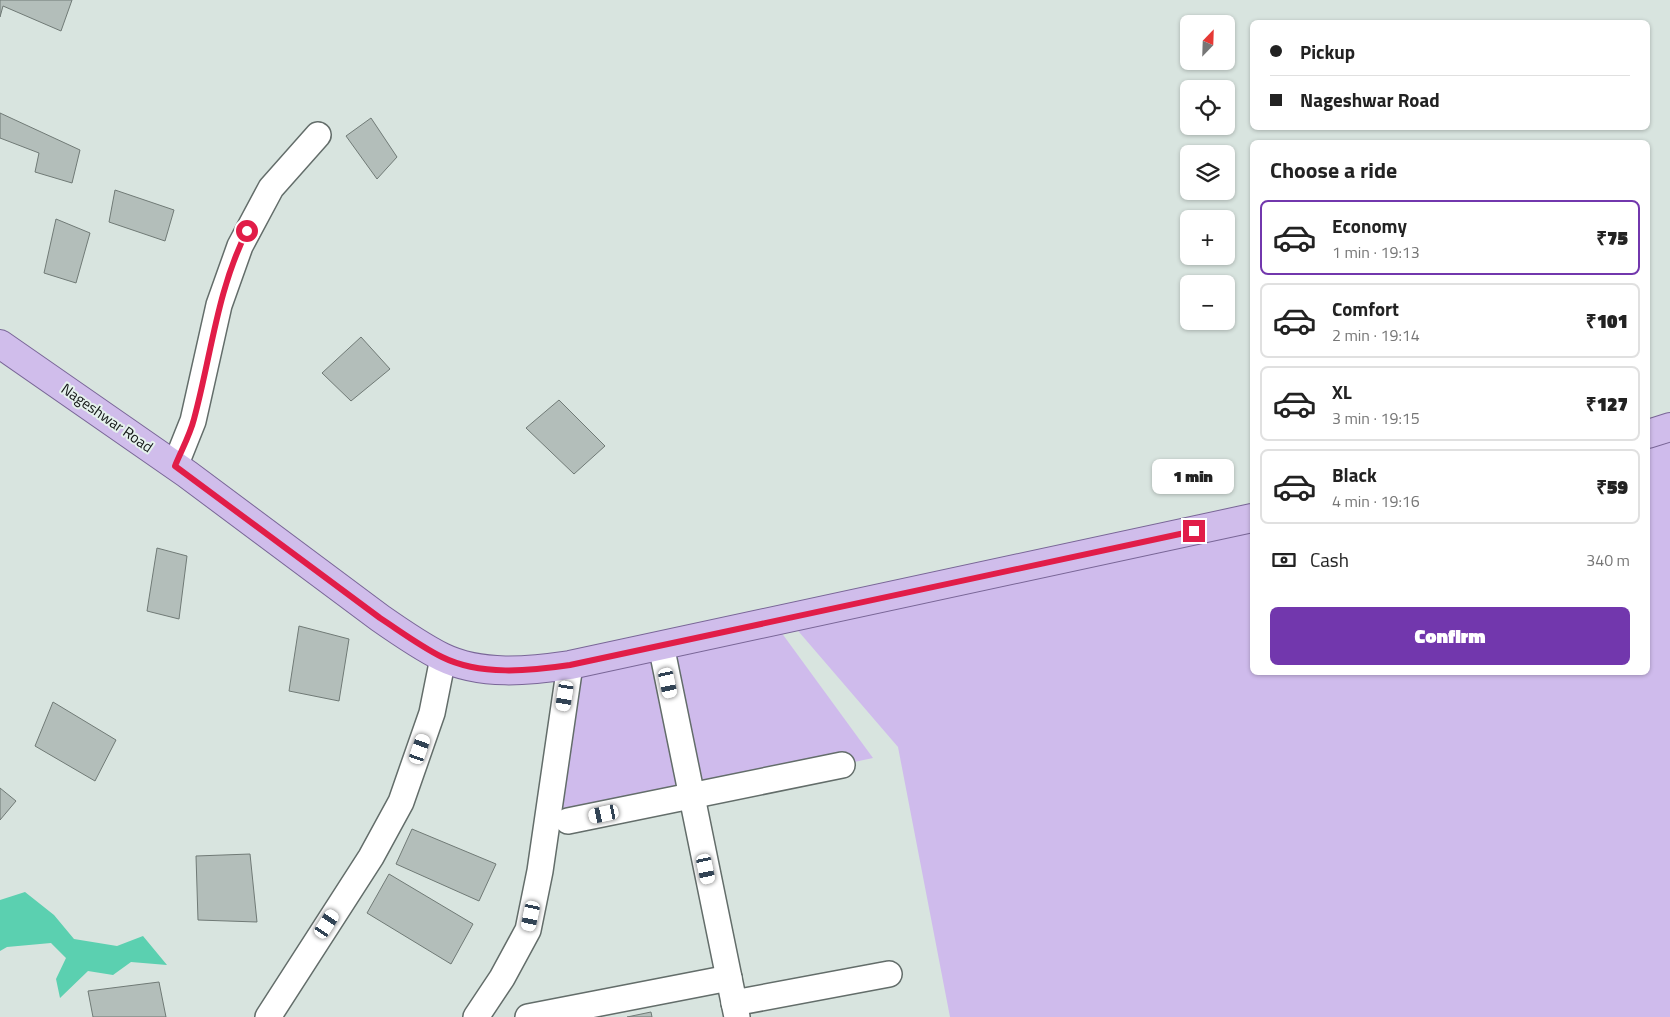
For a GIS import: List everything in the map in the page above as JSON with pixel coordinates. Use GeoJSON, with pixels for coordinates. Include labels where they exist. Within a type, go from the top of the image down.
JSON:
{"type":"FeatureCollection","features":[{"type":"Feature","properties":{"kind":"main road","name":"Nageshwar Road"},"geometry":{"type":"LineString","coordinates":[[0,344],[175,466],[412,640],[443,658],[474,667],[503,671],[535,670],[570,665],[1250,518]]}},
{"type":"Feature","properties":{"kind":"main road"},"geometry":{"type":"LineString","coordinates":[[1650,433],[1670,427]]}},
{"type":"Feature","properties":{"kind":"street"},"geometry":{"type":"LineString","coordinates":[[175,466],[193,421],[220,305],[240,246],[271,188],[318,135]]}},
{"type":"Feature","properties":{"kind":"street"},"geometry":{"type":"LineString","coordinates":[[661,645],[735,1010],[889,974]]}},
{"type":"Feature","properties":{"kind":"street"},"geometry":{"type":"LineString","coordinates":[[268,1017],[371,858],[401,802],[432,714],[443,658]]}},
{"type":"Feature","properties":{"kind":"street"},"geometry":{"type":"LineString","coordinates":[[476,1017],[502,978],[528,930],[540,871],[570,665]]}},
{"type":"Feature","properties":{"kind":"street"},"geometry":{"type":"LineString","coordinates":[[568,821],[842,765]]}},
{"type":"Feature","properties":{"kind":"street"},"geometry":{"type":"LineString","coordinates":[[528,1017],[729,978]]}},
{"type":"Feature","properties":{"kind":"shaded area"},"geometry":{"type":"Polygon","coordinates":[[[1670,427],[1670,1017],[950,1017],[898,747],[787,618],[1250,518],[1250,675],[1650,675],[1650,433],[1670,427]]]}},
{"type":"Feature","properties":{"kind":"shaded area"},"geometry":{"type":"Polygon","coordinates":[[[773,621],[873,758],[553,826],[570,665],[773,621]]]}},
{"type":"Feature","properties":{"kind":"shaded area"},"geometry":{"type":"Polygon","coordinates":[[[25,892],[54,915],[74,939],[117,946],[143,936],[167,965],[131,962],[113,975],[88,971],[60,998],[56,979],[66,958],[51,943],[7,947],[0,951],[0,900],[25,892]]]}},
{"type":"Feature","properties":{"kind":"building"},"geometry":{"type":"Polygon","coordinates":[[[0,0],[72,0],[61,31],[3,6],[0,17],[0,0]]]}},
{"type":"Feature","properties":{"kind":"building"},"geometry":{"type":"Polygon","coordinates":[[[0,113],[80,150],[72,183],[35,172],[39,153],[0,138],[0,113]]]}},
{"type":"Feature","properties":{"kind":"building"},"geometry":{"type":"Polygon","coordinates":[[[371,118],[397,157],[377,179],[346,136],[371,118]]]}},
{"type":"Feature","properties":{"kind":"building"},"geometry":{"type":"Polygon","coordinates":[[[115,190],[174,210],[165,241],[109,222],[115,190]]]}},
{"type":"Feature","properties":{"kind":"building"},"geometry":{"type":"Polygon","coordinates":[[[56,219],[90,233],[76,283],[44,273],[56,219]]]}},
{"type":"Feature","properties":{"kind":"building"},"geometry":{"type":"Polygon","coordinates":[[[361,337],[390,369],[351,401],[322,373],[361,337]]]}},
{"type":"Feature","properties":{"kind":"building"},"geometry":{"type":"Polygon","coordinates":[[[559,400],[605,446],[574,474],[526,428],[559,400]]]}},
{"type":"Feature","properties":{"kind":"building"},"geometry":{"type":"Polygon","coordinates":[[[157,548],[187,556],[179,619],[147,611],[157,548]]]}},
{"type":"Feature","properties":{"kind":"building"},"geometry":{"type":"Polygon","coordinates":[[[299,626],[349,639],[339,701],[289,691],[299,626]]]}},
{"type":"Feature","properties":{"kind":"building"},"geometry":{"type":"Polygon","coordinates":[[[53,702],[116,740],[95,781],[35,746],[53,702]]]}},
{"type":"Feature","properties":{"kind":"building"},"geometry":{"type":"Polygon","coordinates":[[[0,788],[16,801],[0,820],[0,788]]]}},
{"type":"Feature","properties":{"kind":"building"},"geometry":{"type":"Polygon","coordinates":[[[412,829],[496,864],[479,901],[396,864],[412,829]]]}},
{"type":"Feature","properties":{"kind":"building"},"geometry":{"type":"Polygon","coordinates":[[[250,854],[257,922],[198,920],[196,856],[250,854]]]}},
{"type":"Feature","properties":{"kind":"building"},"geometry":{"type":"Polygon","coordinates":[[[389,874],[473,924],[451,964],[367,913],[389,874]]]}},
{"type":"Feature","properties":{"kind":"building"},"geometry":{"type":"Polygon","coordinates":[[[159,982],[166,1017],[93,1017],[88,991],[159,982]]]}},
{"type":"Feature","properties":{"kind":"building"},"geometry":{"type":"Polygon","coordinates":[[[651,1012],[652,1017],[627,1017],[651,1012]]]}},
{"type":"Feature","properties":{"kind":"route"},"geometry":{"type":"LineString","coordinates":[[247,231],[220,305],[193,421],[175,466],[380,618],[443,658],[474,667],[503,671],[535,670],[570,665],[1194,531]]}}]}
